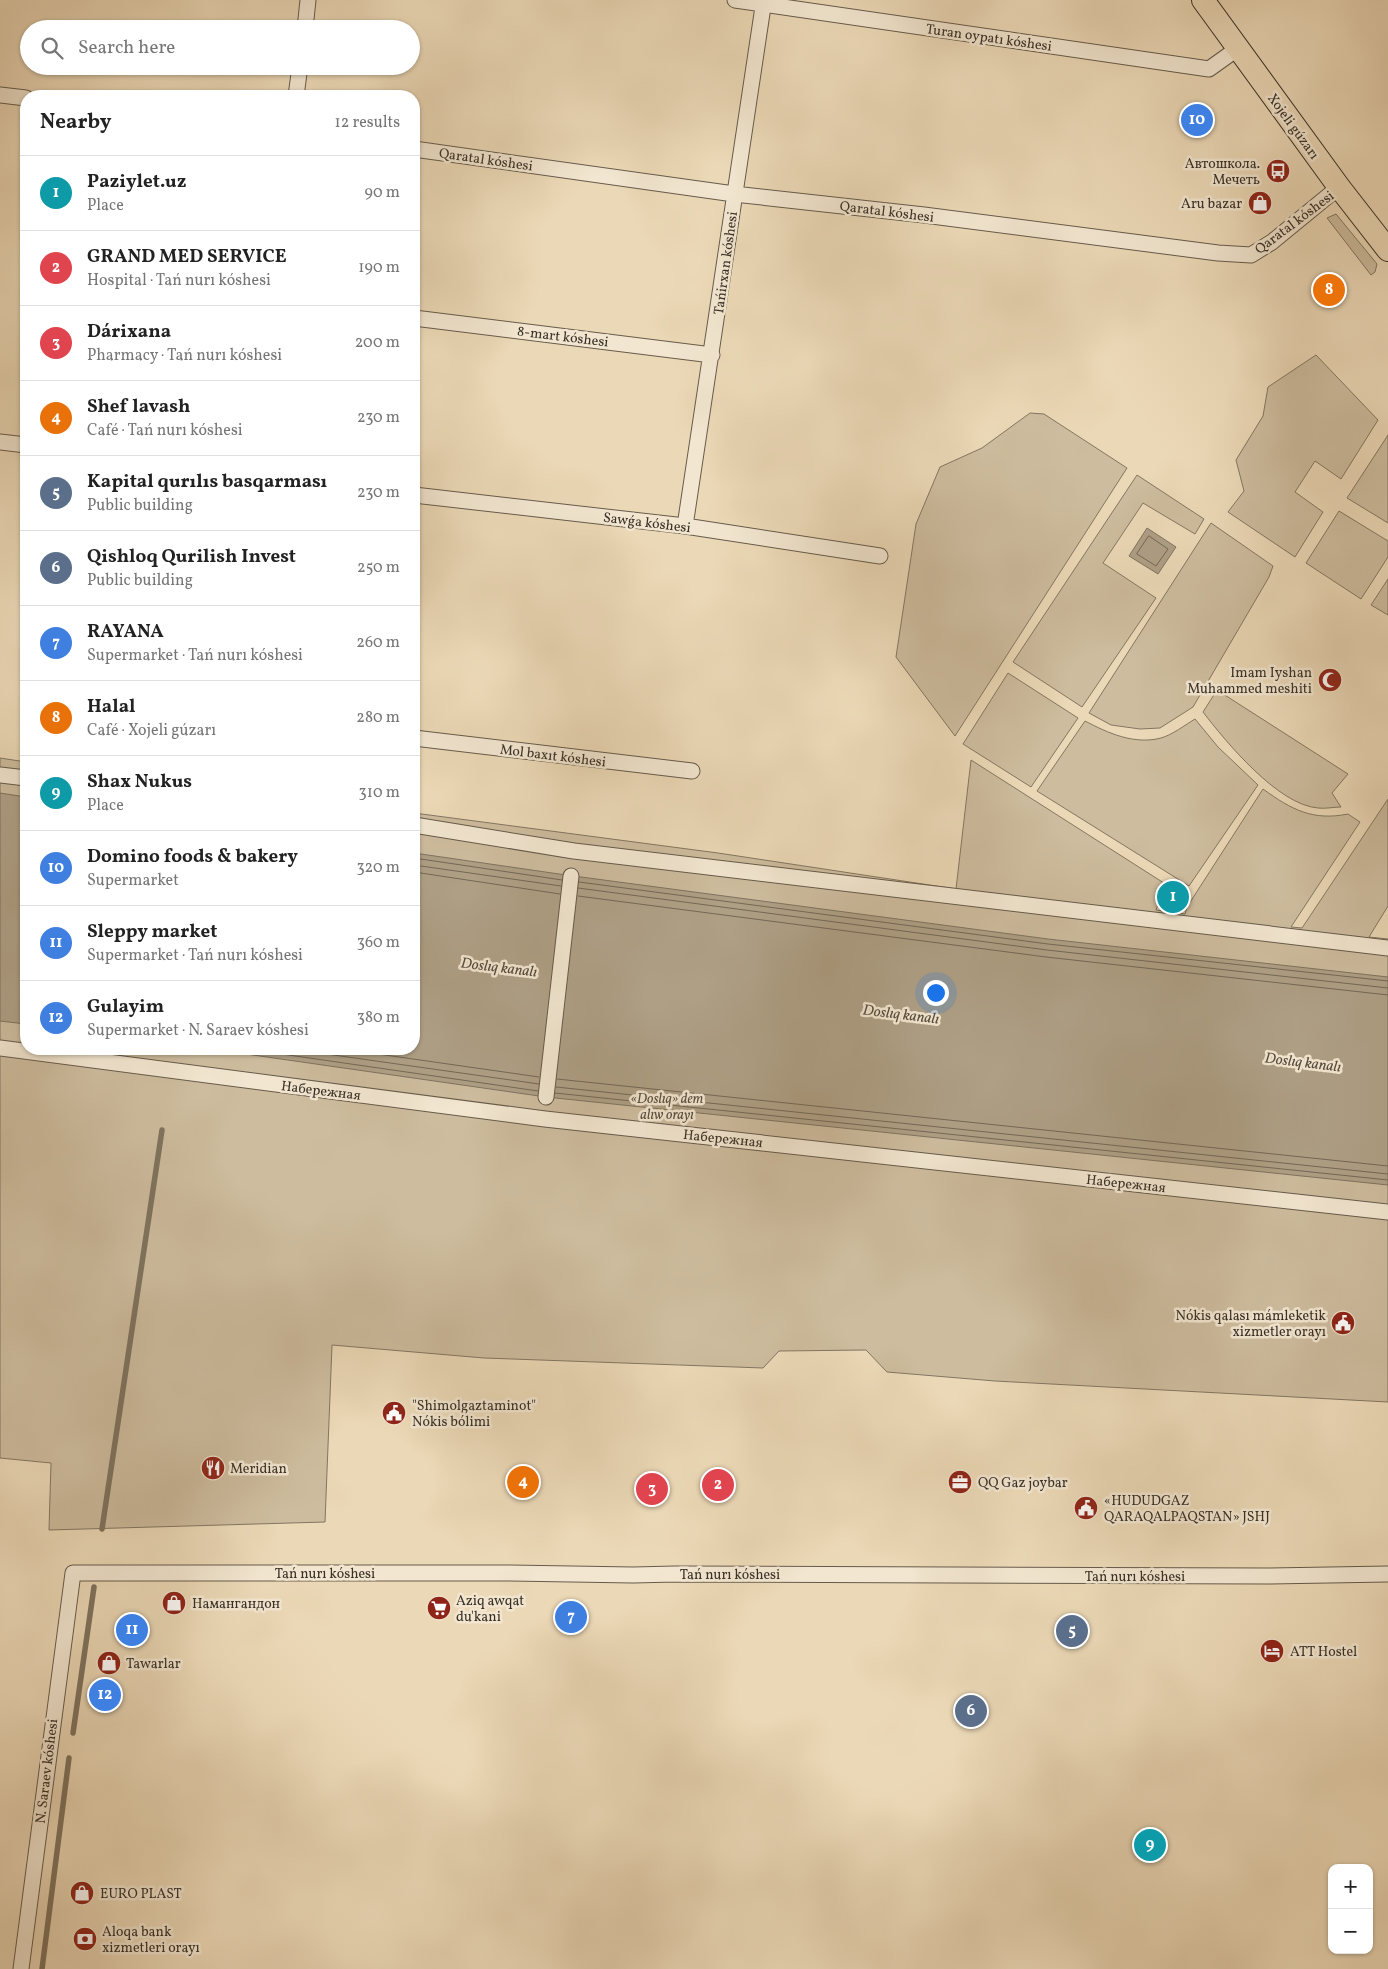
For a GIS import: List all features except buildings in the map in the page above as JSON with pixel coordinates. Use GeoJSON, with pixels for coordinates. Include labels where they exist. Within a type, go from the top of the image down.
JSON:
{"type":"FeatureCollection","features":[{"type":"Feature","properties":{"kind":"main road","name":"Xojeli gúzarı"},"geometry":{"type":"LineString","coordinates":[[1203,0],[1339,187],[1388,250]]}},
{"type":"Feature","properties":{"kind":"street"},"geometry":{"type":"LineString","coordinates":[[306,20],[308,0]]}},
{"type":"Feature","properties":{"kind":"street","name":"Turan oypatı kóshesi"},"geometry":{"type":"LineString","coordinates":[[735,0],[764,2],[1208,69],[1237,49]]}},
{"type":"Feature","properties":{"kind":"street","name":"Tańirxan kóshesi"},"geometry":{"type":"LineString","coordinates":[[685,526],[764,2]]}},
{"type":"Feature","properties":{"kind":"street"},"geometry":{"type":"LineString","coordinates":[[297,90],[299,75]]}},
{"type":"Feature","properties":{"kind":"street"},"geometry":{"type":"LineString","coordinates":[[0,95],[20,97]]}},
{"type":"Feature","properties":{"kind":"street","name":"Qaratal kóshesi"},"geometry":{"type":"LineString","coordinates":[[420,150],[734,194],[924,215],[1218,253],[1251,255],[1272,242],[1339,187]]}},
{"type":"Feature","properties":{"kind":"street","name":"8-mart kóshesi"},"geometry":{"type":"LineString","coordinates":[[420,319],[712,355]]}},
{"type":"Feature","properties":{"kind":"street"},"geometry":{"type":"LineString","coordinates":[[0,442],[20,444]]}},
{"type":"Feature","properties":{"kind":"street","name":"Sawǵa kóshesi"},"geometry":{"type":"LineString","coordinates":[[420,496],[685,526],[880,556]]}},
{"type":"Feature","properties":{"kind":"street","name":"Mol baxıt kóshesi"},"geometry":{"type":"LineString","coordinates":[[420,739],[692,771]]}},
{"type":"Feature","properties":{"kind":"street"},"geometry":{"type":"LineString","coordinates":[[0,775],[20,777]]}},
{"type":"Feature","properties":{"kind":"street"},"geometry":{"type":"LineString","coordinates":[[420,826],[574,851],[1388,948]]}},
{"type":"Feature","properties":{"kind":"street"},"geometry":{"type":"LineString","coordinates":[[546,1097],[571,876]]}},
{"type":"Feature","properties":{"kind":"street","name":"Набережная"},"geometry":{"type":"LineString","coordinates":[[0,1048],[20,1051]]}},
{"type":"Feature","properties":{"kind":"street","name":"Набережная"},"geometry":{"type":"LineString","coordinates":[[54,1055],[545,1119],[1388,1212]]}},
{"type":"Feature","properties":{"kind":"street","name":"Tań nurı kóshesi"},"geometry":{"type":"LineString","coordinates":[[73,1574],[510,1573],[633,1575],[1249,1576],[1388,1574]]}},
{"type":"Feature","properties":{"kind":"street","name":"N. Saraev kóshesi"},"geometry":{"type":"LineString","coordinates":[[21,1969],[73,1574]]}},
{"type":"Feature","properties":{"kind":"green space"},"geometry":{"type":"Polygon","coordinates":[[[1336,214],[1377,264],[1375,272],[1371,275],[1327,218],[1336,214]]]}},
{"type":"Feature","properties":{"kind":"green space"},"geometry":{"type":"Polygon","coordinates":[[[1316,355],[1378,420],[1341,479],[1315,461],[1295,492],[1323,512],[1295,557],[1228,512],[1244,491],[1236,460],[1263,416],[1268,387],[1316,355]]]}},
{"type":"Feature","properties":{"kind":"green space"},"geometry":{"type":"Polygon","coordinates":[[[1030,413],[1044,414],[1127,468],[955,736],[896,657],[916,524],[940,467],[982,448],[1030,413]]]}},
{"type":"Feature","properties":{"kind":"green space"},"geometry":{"type":"Polygon","coordinates":[[[1388,435],[1388,523],[1347,498],[1388,435]]]}},
{"type":"Feature","properties":{"kind":"green space"},"geometry":{"type":"Polygon","coordinates":[[[1137,475],[1204,519],[1195,534],[1143,503],[1103,563],[1156,598],[1082,707],[1013,662],[1137,475]]]}},
{"type":"Feature","properties":{"kind":"green space"},"geometry":{"type":"Polygon","coordinates":[[[1339,511],[1388,541],[1388,557],[1361,599],[1306,563],[1339,511]]]}},
{"type":"Feature","properties":{"kind":"green space"},"geometry":{"type":"Polygon","coordinates":[[[1211,523],[1273,566],[1269,577],[1193,707],[1160,728],[1140,729],[1111,725],[1089,713],[1211,523]]]}},
{"type":"Feature","properties":{"kind":"green space"},"geometry":{"type":"Polygon","coordinates":[[[1388,579],[1388,615],[1371,605],[1388,579]]]}},
{"type":"Feature","properties":{"kind":"green space"},"geometry":{"type":"Polygon","coordinates":[[[1008,673],[1078,718],[1031,787],[963,744],[1008,673]]]}},
{"type":"Feature","properties":{"kind":"green space"},"geometry":{"type":"Polygon","coordinates":[[[1217,690],[1348,774],[1332,793],[1341,807],[1321,808],[1303,804],[1286,796],[1254,770],[1203,712],[1217,690]]]}},
{"type":"Feature","properties":{"kind":"green space"},"geometry":{"type":"Polygon","coordinates":[[[1195,719],[1218,747],[1258,785],[1189,886],[1037,791],[1085,721],[1122,737],[1151,740],[1165,737],[1195,719]]]}},
{"type":"Feature","properties":{"kind":"green space","name":"«Doslıq» dem alıw orayı"},"geometry":{"type":"Polygon","coordinates":[[[0,758],[20,761],[20,1055],[420,1055],[420,814],[718,853],[956,889],[971,760],[1167,885],[1156,910],[1185,914],[1187,907],[1263,789],[1284,803],[1303,812],[1324,816],[1348,814],[1360,822],[1291,927],[1302,928],[1388,799],[1388,906],[1369,937],[1388,939],[1388,1402],[995,1381],[887,1372],[866,1350],[779,1351],[763,1368],[484,1358],[332,1345],[325,1522],[49,1530],[51,1463],[0,1458],[0,758]]]}},
{"type":"Feature","properties":{"kind":"water"},"geometry":{"type":"Polygon","coordinates":[[[1147,528],[1176,547],[1158,574],[1129,556],[1147,528]]]}},
{"type":"Feature","properties":{"kind":"water"},"geometry":{"type":"Polygon","coordinates":[[[0,793],[20,796],[20,1023],[0,1021],[0,793]]]}},
{"type":"Feature","properties":{"kind":"water","name":"Doslıq kanalı"},"geometry":{"type":"Polygon","coordinates":[[[420,854],[1048,939],[1388,977],[1388,1185],[546,1097],[253,1055],[420,1055],[420,854]]]}},
{"type":"Feature","properties":{"kind":"waterway"},"geometry":{"type":"LineString","coordinates":[[102,1529],[162,1130]]}},
{"type":"Feature","properties":{"kind":"waterway"},"geometry":{"type":"LineString","coordinates":[[73,1733],[94,1587]]}},
{"type":"Feature","properties":{"kind":"waterway"},"geometry":{"type":"LineString","coordinates":[[42,1969],[69,1758]]}},
{"type":"Feature","properties":{"kind":"place","name":"Domino foods & bakery"},"geometry":{"type":"Point","coordinates":[1197,120]}},
{"type":"Feature","properties":{"kind":"place","name":"Автошкола. Мечеть"},"geometry":{"type":"Point","coordinates":[1278,171]}},
{"type":"Feature","properties":{"kind":"place","name":"Aru bazar"},"geometry":{"type":"Point","coordinates":[1260,203]}},
{"type":"Feature","properties":{"kind":"place","name":"Halal"},"geometry":{"type":"Point","coordinates":[1329,290]}},
{"type":"Feature","properties":{"kind":"place","name":"Imam Iyshan Muhammed meshiti"},"geometry":{"type":"Point","coordinates":[1330,680]}},
{"type":"Feature","properties":{"kind":"place","name":"Paziylet.uz"},"geometry":{"type":"Point","coordinates":[1173,897]}},
{"type":"Feature","properties":{"kind":"place","name":"Nókis qalası mámleketik xizmetler orayı"},"geometry":{"type":"Point","coordinates":[1343,1323]}},
{"type":"Feature","properties":{"kind":"place","name":"\"Shimolgaztaminot\" Nókis bólimi"},"geometry":{"type":"Point","coordinates":[394,1413]}},
{"type":"Feature","properties":{"kind":"place","name":"Meridian"},"geometry":{"type":"Point","coordinates":[213,1468]}},
{"type":"Feature","properties":{"kind":"place","name":"Shef lavash"},"geometry":{"type":"Point","coordinates":[523,1482]}},
{"type":"Feature","properties":{"kind":"place","name":"QQ Gaz joybar"},"geometry":{"type":"Point","coordinates":[960,1482]}},
{"type":"Feature","properties":{"kind":"place","name":"GRAND MED SERVICE"},"geometry":{"type":"Point","coordinates":[718,1485]}},
{"type":"Feature","properties":{"kind":"place","name":"Dárixana"},"geometry":{"type":"Point","coordinates":[652,1489]}},
{"type":"Feature","properties":{"kind":"place","name":"«HUDUDGAZ QARAQALPAQSTAN» JSHJ"},"geometry":{"type":"Point","coordinates":[1086,1508]}},
{"type":"Feature","properties":{"kind":"place","name":"Намангандон"},"geometry":{"type":"Point","coordinates":[174,1603]}},
{"type":"Feature","properties":{"kind":"place","name":"Aziq awqat du'kani"},"geometry":{"type":"Point","coordinates":[439,1608]}},
{"type":"Feature","properties":{"kind":"place","name":"RAYANA"},"geometry":{"type":"Point","coordinates":[571,1617]}},
{"type":"Feature","properties":{"kind":"place","name":"Sleppy market"},"geometry":{"type":"Point","coordinates":[132,1630]}},
{"type":"Feature","properties":{"kind":"place","name":"Kapital qurılıs basqarması"},"geometry":{"type":"Point","coordinates":[1072,1631]}},
{"type":"Feature","properties":{"kind":"place","name":"ATT Hostel"},"geometry":{"type":"Point","coordinates":[1272,1651]}},
{"type":"Feature","properties":{"kind":"place","name":"Tawarlar"},"geometry":{"type":"Point","coordinates":[109,1663]}},
{"type":"Feature","properties":{"kind":"place","name":"Gulayim"},"geometry":{"type":"Point","coordinates":[105,1695]}},
{"type":"Feature","properties":{"kind":"place","name":"Qishloq Qurilish Invest"},"geometry":{"type":"Point","coordinates":[971,1711]}},
{"type":"Feature","properties":{"kind":"place","name":"Shax Nukus"},"geometry":{"type":"Point","coordinates":[1150,1845]}},
{"type":"Feature","properties":{"kind":"place","name":"EURO PLAST"},"geometry":{"type":"Point","coordinates":[82,1893]}},
{"type":"Feature","properties":{"kind":"place","name":"Aloqa bank xizmetleri orayı"},"geometry":{"type":"Point","coordinates":[85,1939]}}]}
